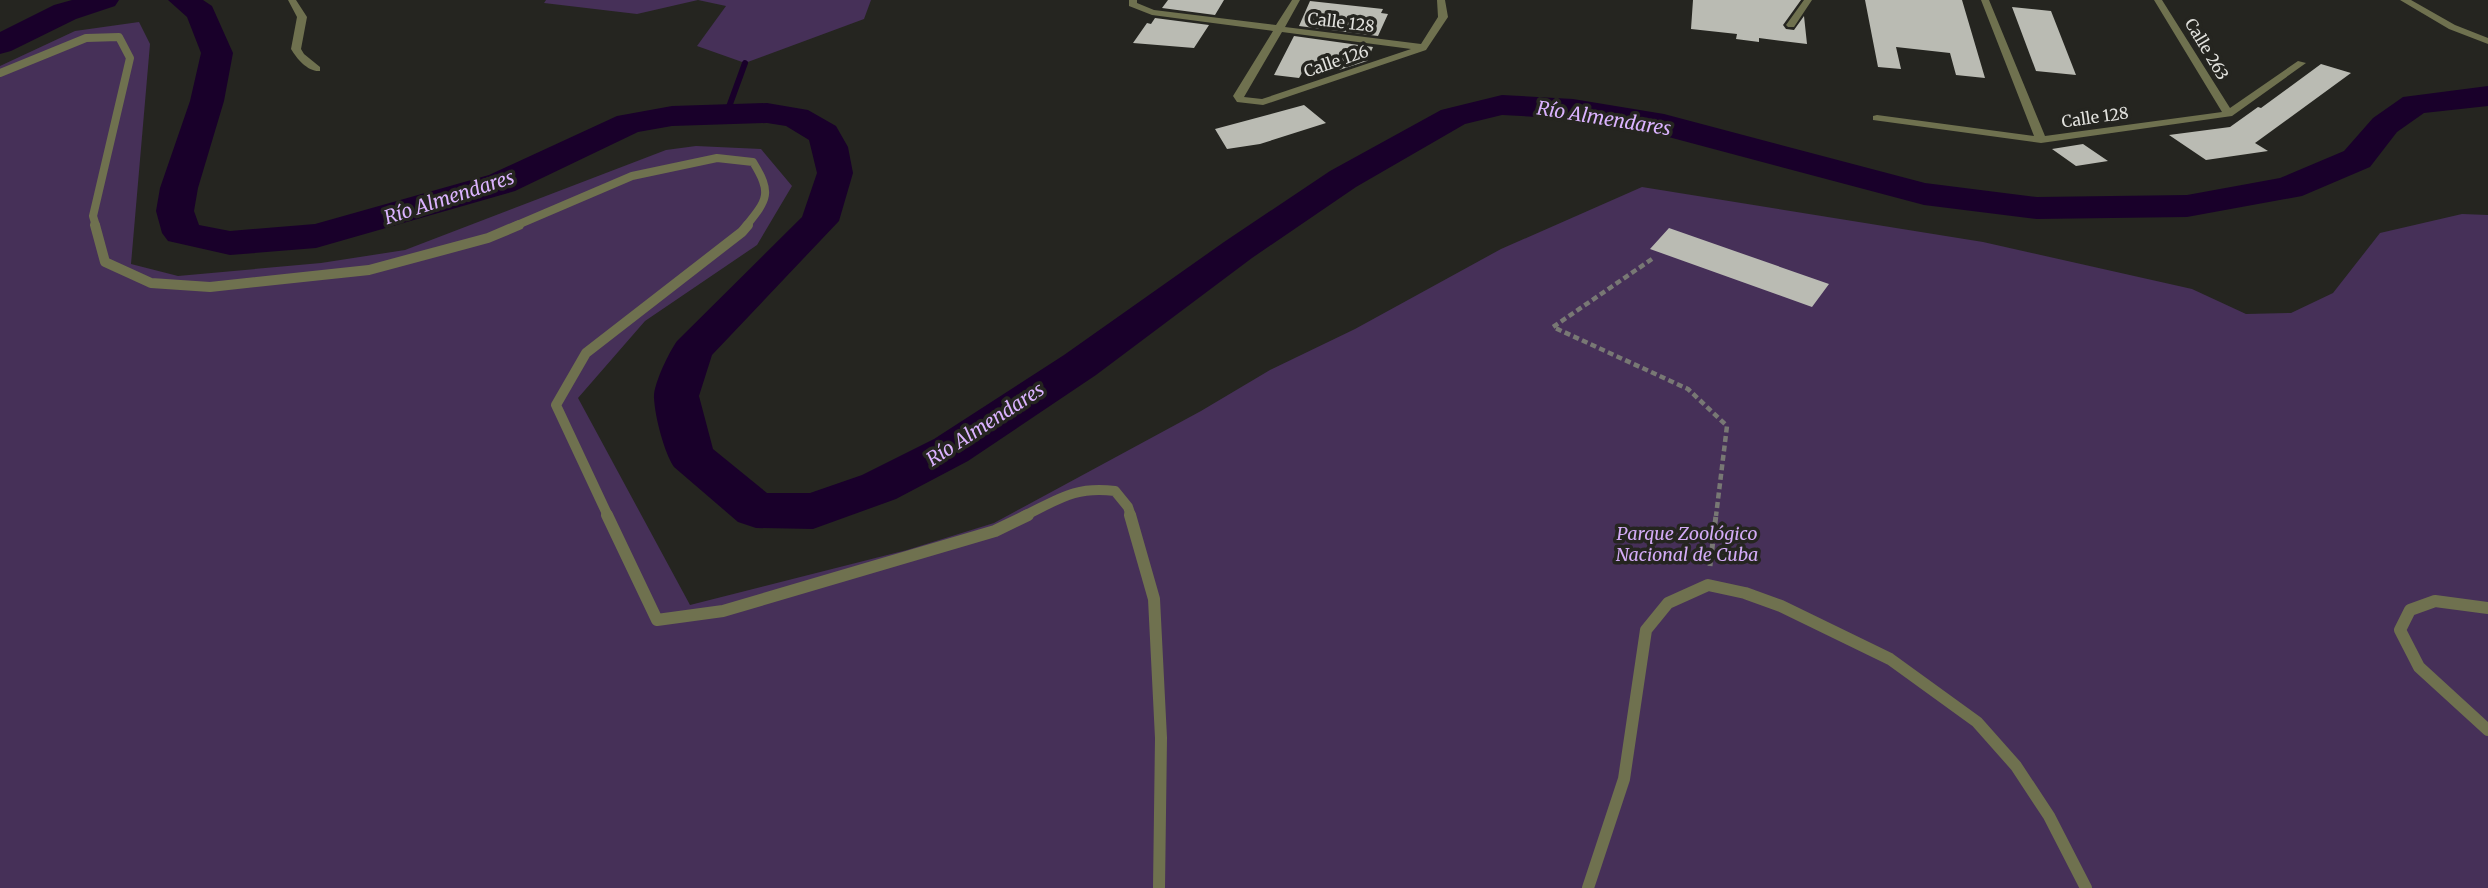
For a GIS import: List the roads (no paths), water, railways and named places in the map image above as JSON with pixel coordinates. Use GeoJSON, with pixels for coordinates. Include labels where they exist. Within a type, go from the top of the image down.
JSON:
{"type":"FeatureCollection","features":[{"type":"Feature","properties":{"kind":"street"},"geometry":{"type":"LineString","coordinates":[[292,0],[302,17],[296,49],[300,56],[317,69]]}},
{"type":"Feature","properties":{"kind":"street"},"geometry":{"type":"LineString","coordinates":[[1280,30],[1296,0]]}},
{"type":"Feature","properties":{"kind":"street"},"geometry":{"type":"LineString","coordinates":[[1423,48],[1443,17],[1441,0]]}},
{"type":"Feature","properties":{"kind":"street"},"geometry":{"type":"LineString","coordinates":[[1791,25],[1808,0]]}},
{"type":"Feature","properties":{"kind":"street"},"geometry":{"type":"LineString","coordinates":[[1985,0],[2041,140]]}},
{"type":"Feature","properties":{"kind":"street","name":"Calle 263"},"geometry":{"type":"LineString","coordinates":[[2158,0],[2228,114]]}},
{"type":"Feature","properties":{"kind":"street"},"geometry":{"type":"LineString","coordinates":[[2404,0],[2452,27],[2488,41]]}},
{"type":"Feature","properties":{"kind":"street","name":"Calle 128"},"geometry":{"type":"LineString","coordinates":[[1132,2],[1152,12],[1423,48]]}},
{"type":"Feature","properties":{"kind":"street","name":"Calle 126"},"geometry":{"type":"LineString","coordinates":[[1280,30],[1238,96],[1247,103],[1263,102],[1423,48]]}},
{"type":"Feature","properties":{"kind":"street","name":"Calle 128"},"geometry":{"type":"LineString","coordinates":[[1877,118],[2041,140],[2228,114],[2301,63]]}},
{"type":"Feature","properties":{"kind":"lane"},"geometry":{"type":"LineString","coordinates":[[0,73],[86,38],[119,37],[130,58],[93,216],[105,262],[151,283],[209,287],[369,270],[488,239],[632,176],[717,158],[753,162],[765,181],[764,204],[743,232],[586,353],[556,405],[657,620],[723,611],[995,531],[1073,492],[1092,488],[1115,491],[1128,506],[1154,599],[1161,738],[1159,888]]}},
{"type":"Feature","properties":{"kind":"lane"},"geometry":{"type":"LineString","coordinates":[[1588,888],[1624,779],[1646,630],[1668,603],[1708,585],[1745,593],[1781,606],[1891,659],[1968,715],[2015,766],[2049,816],[2085,888]]}},
{"type":"Feature","properties":{"kind":"lane"},"geometry":{"type":"LineString","coordinates":[[2488,608],[2435,601],[2410,610],[2400,630],[2419,667],[2488,730]]}},
{"type":"Feature","properties":{"kind":"waterway","name":"Río Almendares"},"geometry":{"type":"LineString","coordinates":[[0,44],[65,12],[104,0]]}},
{"type":"Feature","properties":{"kind":"waterway","name":"Río Almendares"},"geometry":{"type":"LineString","coordinates":[[183,0],[201,13],[217,53],[207,101],[179,188],[175,211],[182,233],[230,243],[316,236],[502,183],[629,123],[672,116],[767,113],[796,117],[823,134],[830,147],[835,173],[820,221],[692,351],[676,396],[691,456],[756,510],[813,511],[879,487],[951,450],[1080,365],[1238,250],[1343,179],[1453,117],[1502,105],[1573,109],[1664,125],[1924,194],[2037,208],[2187,206],[2289,188],[2357,159],[2385,125],[2415,104],[2488,96]]}},
{"type":"Feature","properties":{"kind":"waterway"},"geometry":{"type":"LineString","coordinates":[[726,115],[745,63]]}},
{"type":"Feature","properties":{"kind":"park label","name":"Parque Zoológico Nacional de Cuba"},"geometry":{"type":"Point","coordinates":[1687,543]}}]}
